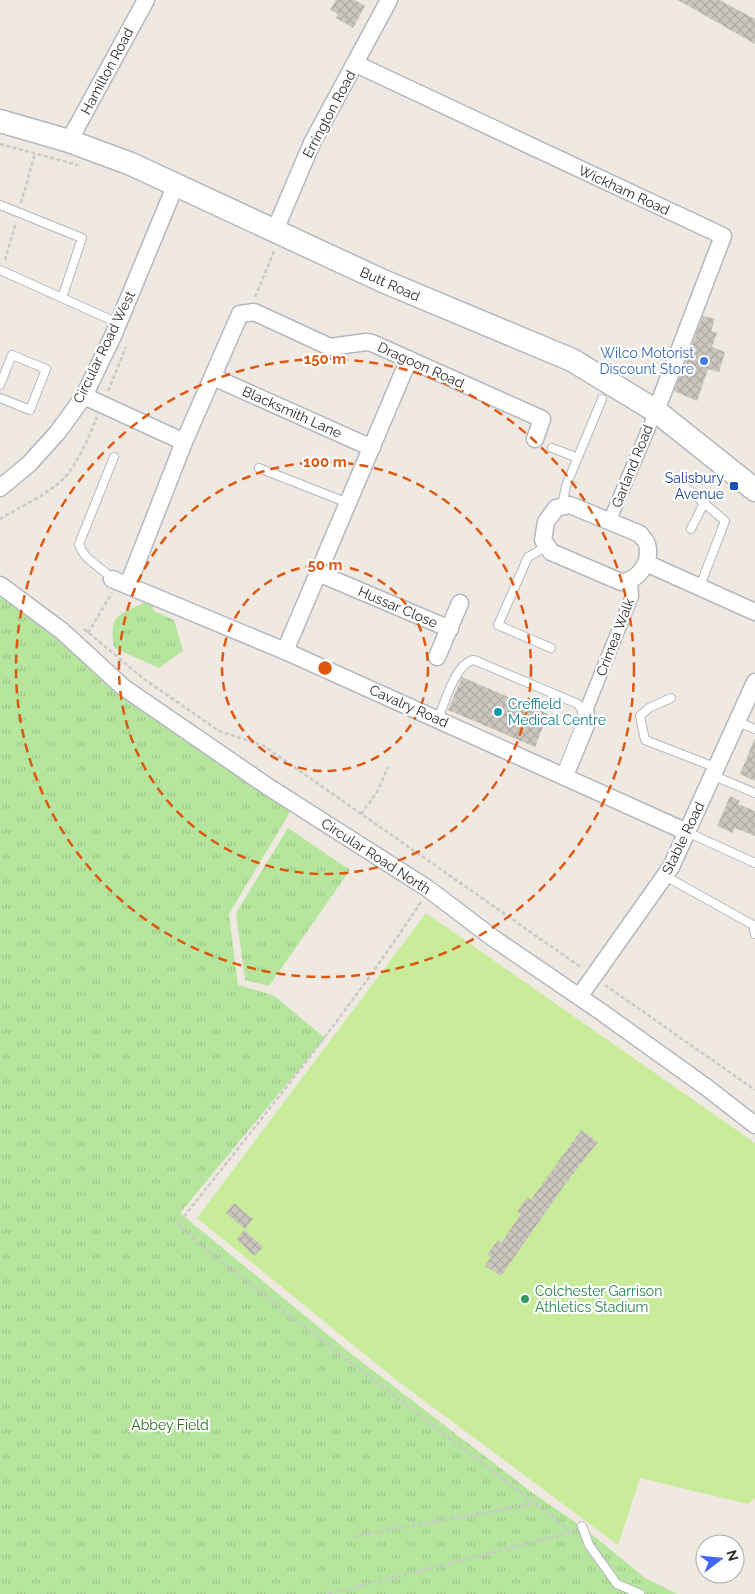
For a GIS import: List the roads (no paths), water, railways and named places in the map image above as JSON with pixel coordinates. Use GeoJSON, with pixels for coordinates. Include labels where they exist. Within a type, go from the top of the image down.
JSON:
{"type":"FeatureCollection","features":[{"type":"Feature","properties":{"kind":"main road","name":"Butt Road"},"geometry":{"type":"LineString","coordinates":[[0,121],[70,142],[131,164],[176,184],[276,238],[572,360],[656,411],[755,490]]}},
{"type":"Feature","properties":{"kind":"street","name":"Hamilton Road"},"geometry":{"type":"LineString","coordinates":[[70,142],[146,0]]}},
{"type":"Feature","properties":{"kind":"street","name":"Errington Road"},"geometry":{"type":"LineString","coordinates":[[276,238],[312,143],[389,0]]}},
{"type":"Feature","properties":{"kind":"street","name":"Wickham Road"},"geometry":{"type":"LineString","coordinates":[[356,64],[723,236],[656,411]]}},
{"type":"Feature","properties":{"kind":"street","name":"Circular Road West"},"geometry":{"type":"LineString","coordinates":[[0,488],[29,464],[58,432],[84,396],[118,323],[176,184]]}},
{"type":"Feature","properties":{"kind":"street","name":"Dragoon Road"},"geometry":{"type":"LineString","coordinates":[[213,377],[240,314],[254,312],[330,347],[366,342],[409,359],[542,419],[534,438]]}},
{"type":"Feature","properties":{"kind":"street"},"geometry":{"type":"LineString","coordinates":[[285,651],[409,359]]}},
{"type":"Feature","properties":{"kind":"street"},"geometry":{"type":"LineString","coordinates":[[120,582],[213,377]]}},
{"type":"Feature","properties":{"kind":"street","name":"Blacksmith Lane"},"geometry":{"type":"LineString","coordinates":[[213,377],[372,448]]}},
{"type":"Feature","properties":{"kind":"street"},"geometry":{"type":"LineString","coordinates":[[84,396],[184,442]]}},
{"type":"Feature","properties":{"kind":"street","name":"Garland Road"},"geometry":{"type":"LineString","coordinates":[[609,522],[656,411]]}},
{"type":"Feature","properties":{"kind":"street","name":"Garland Road"},"geometry":{"type":"LineString","coordinates":[[562,506],[570,505],[640,534],[647,544],[646,563]]}},
{"type":"Feature","properties":{"kind":"street"},"geometry":{"type":"LineString","coordinates":[[562,506],[556,508],[546,522],[543,540],[551,552],[621,582],[631,581],[639,574],[646,563],[755,612]]}},
{"type":"Feature","properties":{"kind":"street","name":"Hussar Close"},"geometry":{"type":"LineString","coordinates":[[318,573],[450,629]]}},
{"type":"Feature","properties":{"kind":"street","name":"Crimea Walk"},"geometry":{"type":"LineString","coordinates":[[564,775],[589,723],[587,708],[632,596],[631,581]]}},
{"type":"Feature","properties":{"kind":"street","name":"Cavalry Road"},"geometry":{"type":"LineString","coordinates":[[120,582],[285,651],[687,832]]}},
{"type":"Feature","properties":{"kind":"street","name":"Circular Road North"},"geometry":{"type":"LineString","coordinates":[[0,585],[62,631],[123,688],[267,786],[426,888],[493,938],[706,1087],[755,1125]]}},
{"type":"Feature","properties":{"kind":"street","name":"Hussar Close"},"geometry":{"type":"LineString","coordinates":[[437,657],[460,603]]}},
{"type":"Feature","properties":{"kind":"street","name":"Stable Road"},"geometry":{"type":"LineString","coordinates":[[579,997],[665,876],[753,687]]}},
{"type":"Feature","properties":{"kind":"lane"},"geometry":{"type":"LineString","coordinates":[[0,205],[82,238],[62,298]]}},
{"type":"Feature","properties":{"kind":"lane"},"geometry":{"type":"LineString","coordinates":[[1,270],[118,323]]}},
{"type":"Feature","properties":{"kind":"lane"},"geometry":{"type":"LineString","coordinates":[[0,385],[4,365],[12,355],[46,369],[30,410],[0,398]]}},
{"type":"Feature","properties":{"kind":"lane"},"geometry":{"type":"LineString","coordinates":[[562,506],[566,486],[602,399]]}},
{"type":"Feature","properties":{"kind":"lane"},"geometry":{"type":"LineString","coordinates":[[552,448],[578,458]]}},
{"type":"Feature","properties":{"kind":"lane"},"geometry":{"type":"LineString","coordinates":[[114,457],[79,544],[81,552],[89,560],[120,582]]}},
{"type":"Feature","properties":{"kind":"lane"},"geometry":{"type":"LineString","coordinates":[[259,468],[348,503]]}},
{"type":"Feature","properties":{"kind":"lane"},"geometry":{"type":"LineString","coordinates":[[684,486],[725,520],[700,586]]}},
{"type":"Feature","properties":{"kind":"lane"},"geometry":{"type":"LineString","coordinates":[[691,529],[704,503]]}},
{"type":"Feature","properties":{"kind":"lane"},"geometry":{"type":"LineString","coordinates":[[547,546],[528,557],[498,625],[551,648]]}},
{"type":"Feature","properties":{"kind":"lane"},"geometry":{"type":"LineString","coordinates":[[438,719],[460,667],[467,660],[474,660],[578,704],[583,718],[564,775]]}},
{"type":"Feature","properties":{"kind":"lane"},"geometry":{"type":"LineString","coordinates":[[671,698],[650,708],[640,716],[646,740],[715,772],[755,794]]}},
{"type":"Feature","properties":{"kind":"lane"},"geometry":{"type":"LineString","coordinates":[[738,722],[755,730]]}},
{"type":"Feature","properties":{"kind":"lane"},"geometry":{"type":"LineString","coordinates":[[687,832],[755,863]]}},
{"type":"Feature","properties":{"kind":"lane"},"geometry":{"type":"LineString","coordinates":[[665,876],[754,925],[755,934]]}},
{"type":"Feature","properties":{"kind":"lane"},"geometry":{"type":"LineString","coordinates":[[582,1526],[589,1544],[617,1584],[640,1594]]}},
{"type":"Feature","properties":{"kind":"place","name":"Wilco Motorist Discount Store"},"geometry":{"type":"Point","coordinates":[704,361]}},
{"type":"Feature","properties":{"kind":"place","name":"Salisbury Avenue"},"geometry":{"type":"Point","coordinates":[734,486]}},
{"type":"Feature","properties":{"kind":"place","name":"Creffield Medical Centre"},"geometry":{"type":"Point","coordinates":[498,712]}},
{"type":"Feature","properties":{"kind":"place","name":"Colchester Garrison Athletics Stadium"},"geometry":{"type":"Point","coordinates":[525,1299]}},
{"type":"Feature","properties":{"kind":"park label","name":"Abbey Field"},"geometry":{"type":"Point","coordinates":[170,1425]}}]}
